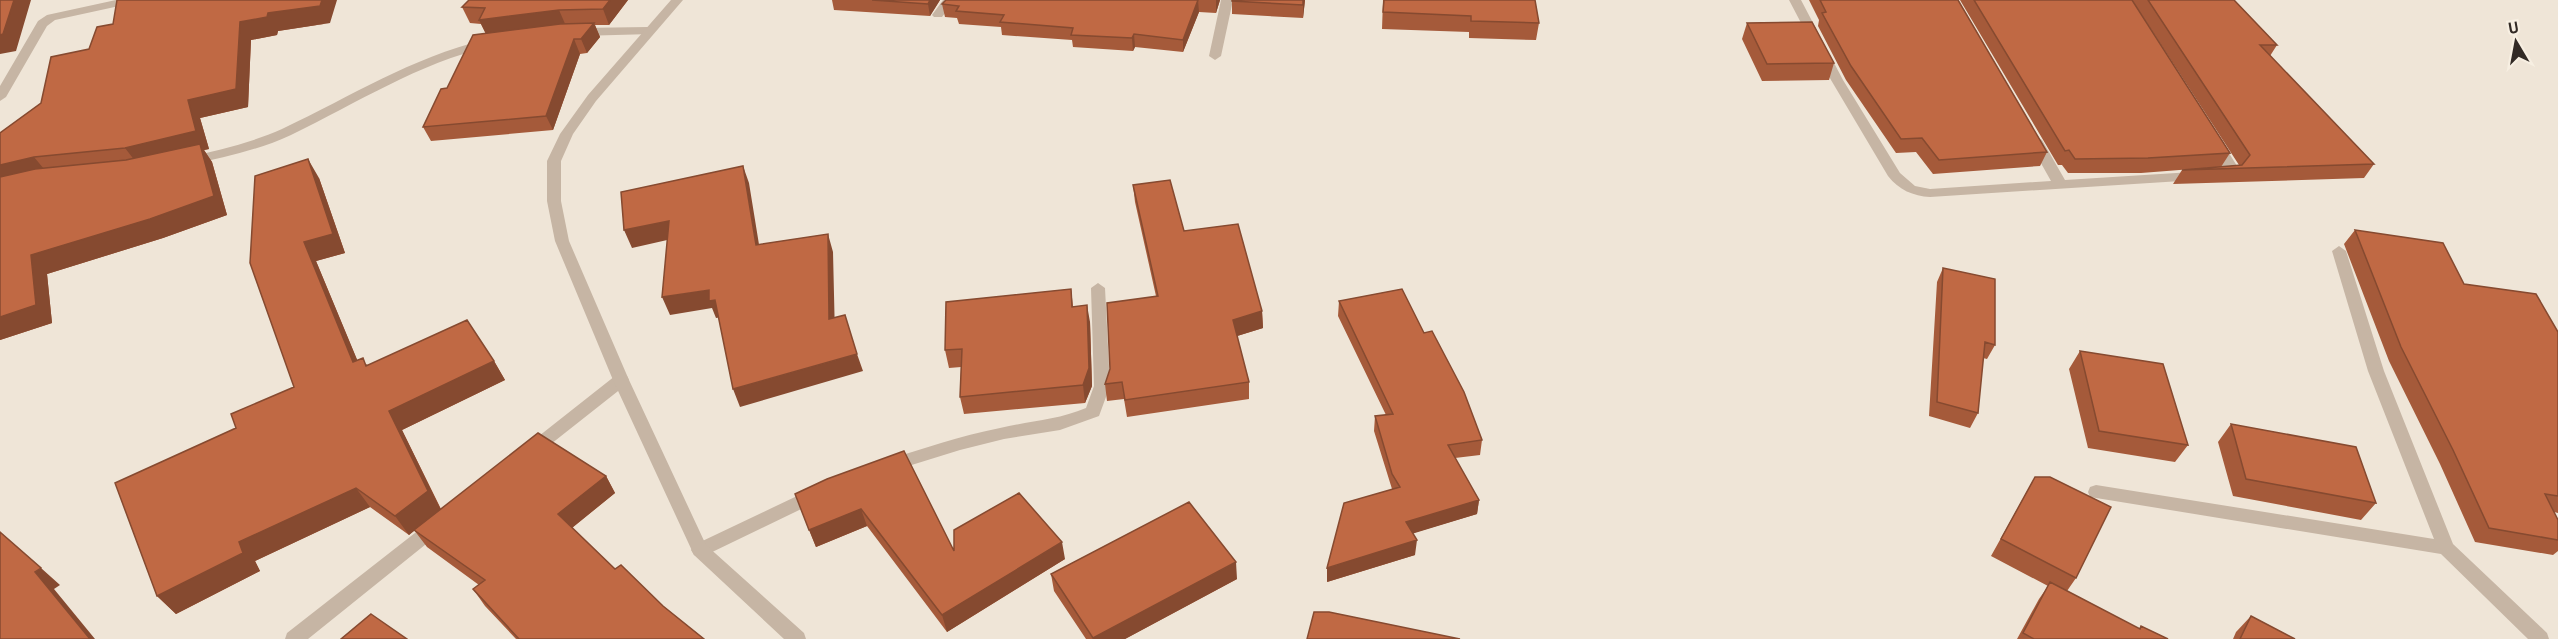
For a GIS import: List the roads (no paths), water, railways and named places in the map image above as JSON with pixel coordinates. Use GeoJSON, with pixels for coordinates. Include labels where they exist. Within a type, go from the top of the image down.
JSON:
{"type":"FeatureCollection","features":[{"type":"Feature","properties":{"kind":"street"},"geometry":{"type":"LineString","coordinates":[[0,97],[42,24],[51,17],[133,0]]}},
{"type":"Feature","properties":{"kind":"street"},"geometry":{"type":"LineString","coordinates":[[677,0],[592,98],[567,134],[554,161],[554,201],[562,241],[621,380],[700,550],[797,639]]}},
{"type":"Feature","properties":{"kind":"street"},"geometry":{"type":"LineString","coordinates":[[938,15],[949,0]]}},
{"type":"Feature","properties":{"kind":"street"},"geometry":{"type":"LineString","coordinates":[[1215,56],[1227,0]]}},
{"type":"Feature","properties":{"kind":"street"},"geometry":{"type":"LineString","coordinates":[[1794,0],[1837,80],[1903,185],[1916,192],[1930,193],[2229,174],[2232,169],[2210,134]]}},
{"type":"Feature","properties":{"kind":"street"},"geometry":{"type":"LineString","coordinates":[[566,32],[648,31]]}},
{"type":"Feature","properties":{"kind":"street"},"geometry":{"type":"LineString","coordinates":[[182,163],[284,133],[388,78],[469,46],[498,40]]}},
{"type":"Feature","properties":{"kind":"street"},"geometry":{"type":"LineString","coordinates":[[2031,133],[2060,184]]}},
{"type":"Feature","properties":{"kind":"street"},"geometry":{"type":"LineString","coordinates":[[2339,251],[2376,371],[2446,548],[2540,639]]}},
{"type":"Feature","properties":{"kind":"street"},"geometry":{"type":"LineString","coordinates":[[873,472],[937,450],[1003,434],[1072,423],[1093,412],[1102,386],[1098,288]]}},
{"type":"Feature","properties":{"kind":"street"},"geometry":{"type":"LineString","coordinates":[[518,462],[621,380]]}},
{"type":"Feature","properties":{"kind":"street"},"geometry":{"type":"LineString","coordinates":[[700,550],[831,487]]}},
{"type":"Feature","properties":{"kind":"street"},"geometry":{"type":"LineString","coordinates":[[2096,492],[2446,548]]}},
{"type":"Feature","properties":{"kind":"street"},"geometry":{"type":"LineString","coordinates":[[294,639],[453,513]]}}]}
